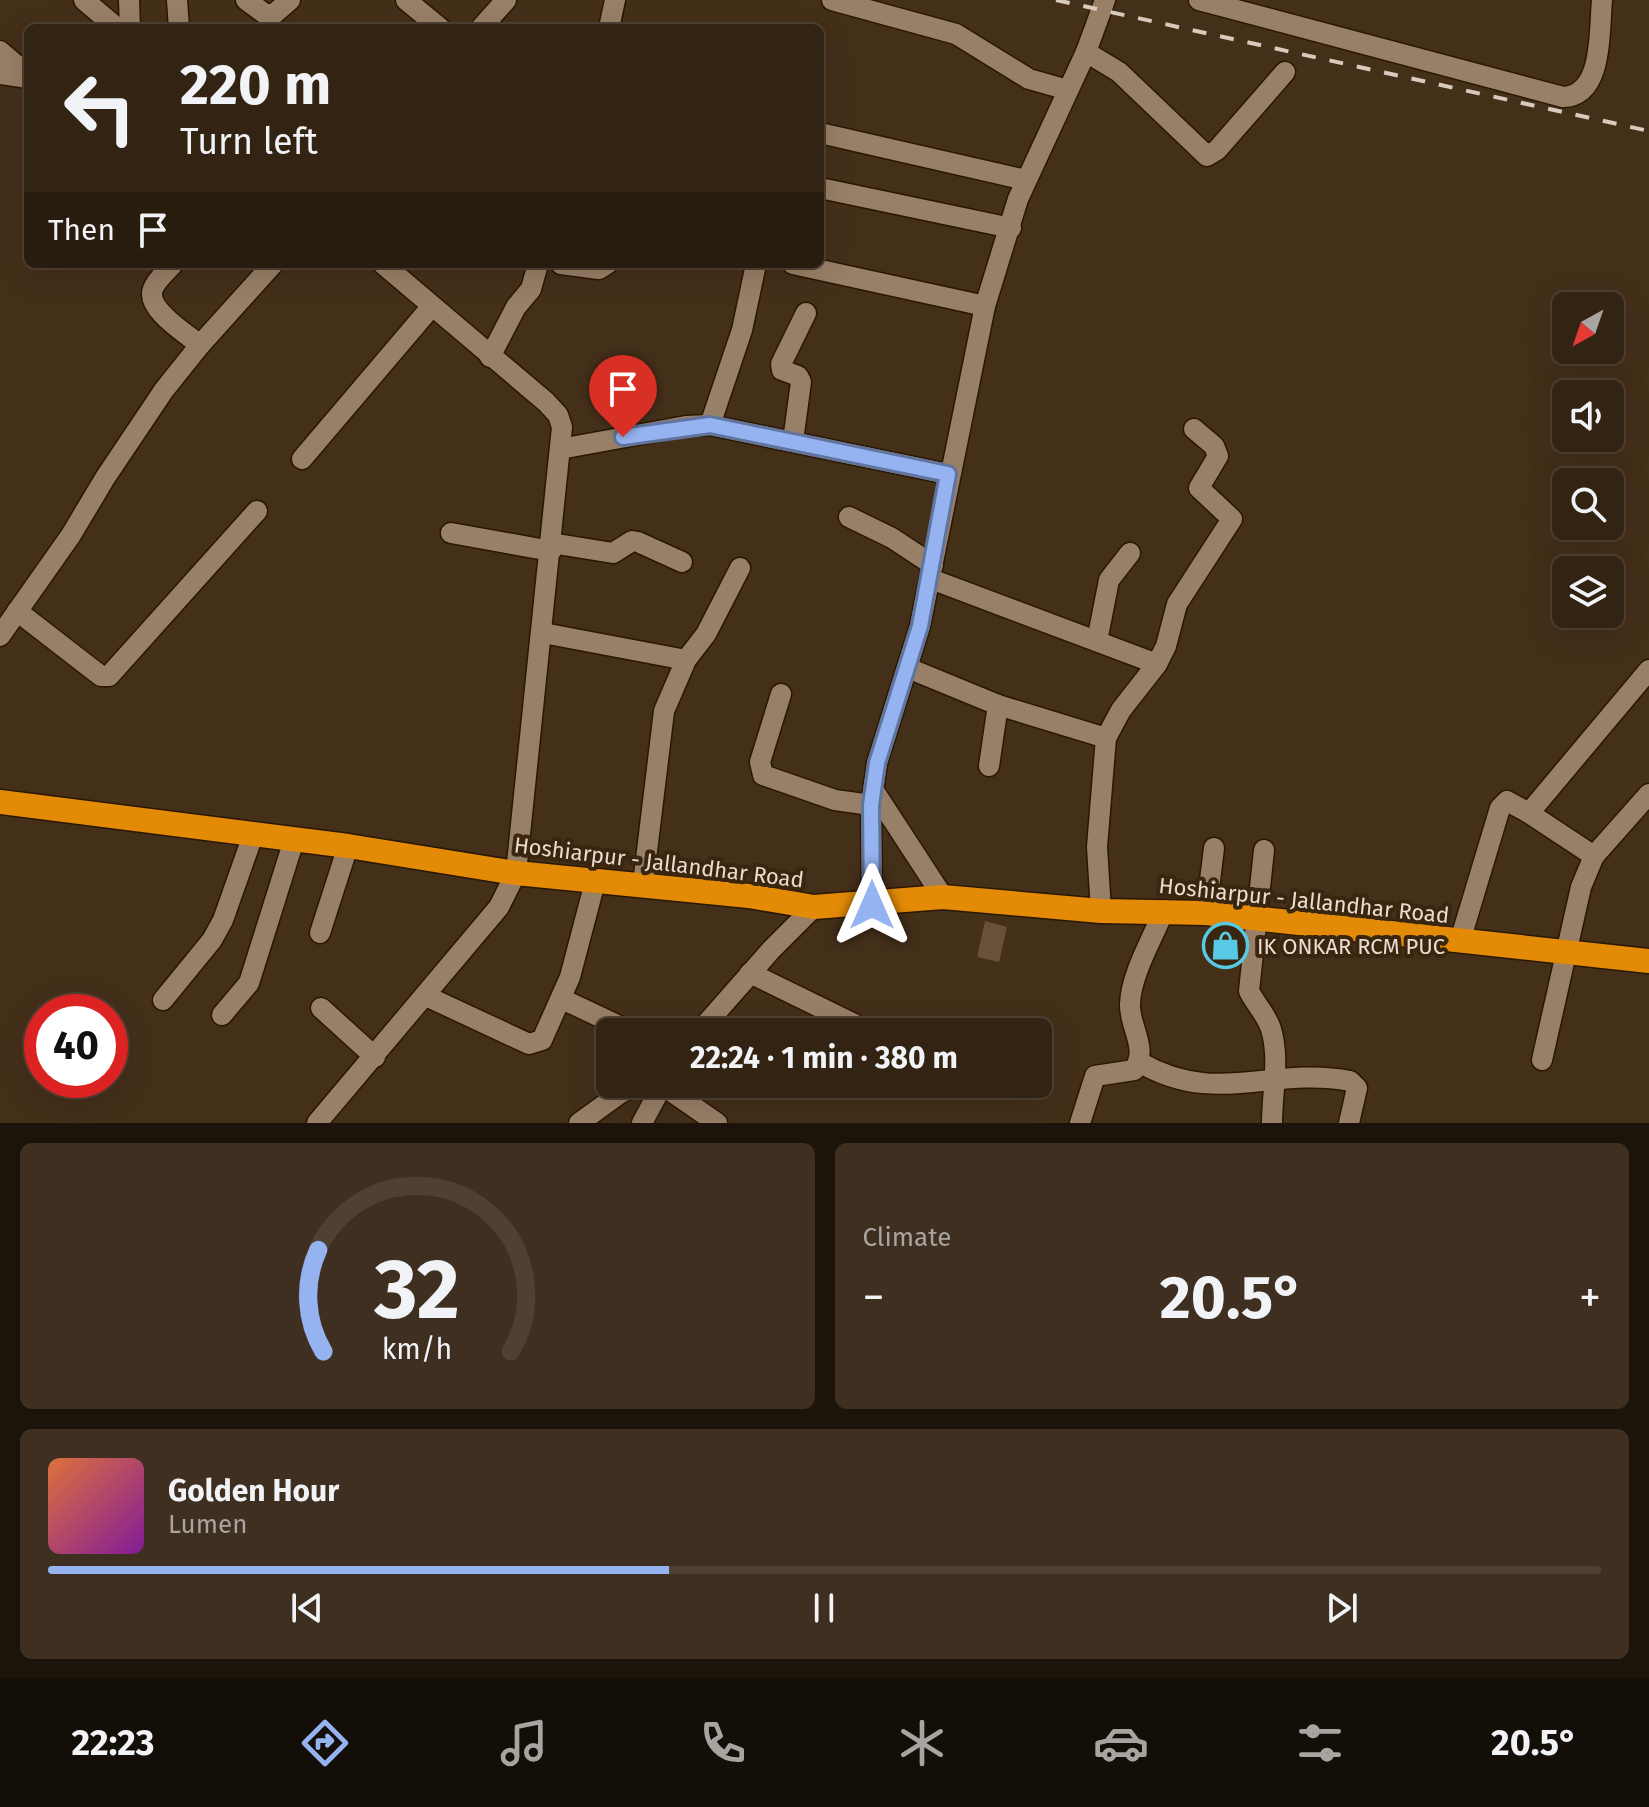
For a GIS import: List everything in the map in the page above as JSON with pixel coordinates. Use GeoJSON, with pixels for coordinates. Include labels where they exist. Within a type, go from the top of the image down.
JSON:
{"type":"FeatureCollection","features":[{"type":"Feature","properties":{"kind":"highway","name":"Hoshiarpur - Jallandhar Road"},"geometry":{"type":"LineString","coordinates":[[0,802],[348,846],[516,873],[643,884],[814,907],[872,905],[943,897],[1101,911],[1164,910],[1649,961]]}},
{"type":"Feature","properties":{"kind":"street"},"geometry":{"type":"LineString","coordinates":[[84,0],[112,24]]}},
{"type":"Feature","properties":{"kind":"street"},"geometry":{"type":"LineString","coordinates":[[129,0],[130,24]]}},
{"type":"Feature","properties":{"kind":"street"},"geometry":{"type":"LineString","coordinates":[[177,0],[179,24]]}},
{"type":"Feature","properties":{"kind":"street"},"geometry":{"type":"LineString","coordinates":[[246,0],[265,14],[274,14],[290,0]]}},
{"type":"Feature","properties":{"kind":"street"},"geometry":{"type":"LineString","coordinates":[[406,0],[435,24]]}},
{"type":"Feature","properties":{"kind":"street"},"geometry":{"type":"LineString","coordinates":[[485,24],[506,0]]}},
{"type":"Feature","properties":{"kind":"street"},"geometry":{"type":"LineString","coordinates":[[610,24],[615,0]]}},
{"type":"Feature","properties":{"kind":"street"},"geometry":{"type":"LineString","coordinates":[[832,0],[956,34],[1029,79],[1068,90]]}},
{"type":"Feature","properties":{"kind":"street"},"geometry":{"type":"LineString","coordinates":[[872,905],[872,798],[889,721],[908,668],[932,572],[948,474],[985,306],[1026,180],[1086,52],[1105,0]]}},
{"type":"Feature","properties":{"kind":"street"},"geometry":{"type":"LineString","coordinates":[[1199,0],[1563,97],[1579,93],[1592,76],[1602,0]]}},
{"type":"Feature","properties":{"kind":"street"},"geometry":{"type":"LineString","coordinates":[[0,51],[24,73]]}},
{"type":"Feature","properties":{"kind":"street"},"geometry":{"type":"LineString","coordinates":[[1086,52],[1119,72],[1207,156],[1217,150],[1285,72]]}},
{"type":"Feature","properties":{"kind":"street"},"geometry":{"type":"LineString","coordinates":[[0,74],[24,77]]}},
{"type":"Feature","properties":{"kind":"street"},"geometry":{"type":"LineString","coordinates":[[824,134],[1026,180]]}},
{"type":"Feature","properties":{"kind":"street"},"geometry":{"type":"LineString","coordinates":[[824,189],[1011,228]]}},
{"type":"Feature","properties":{"kind":"street"},"geometry":{"type":"LineString","coordinates":[[169,268],[157,282],[152,296],[159,311],[200,345]]}},
{"type":"Feature","properties":{"kind":"street"},"geometry":{"type":"LineString","coordinates":[[0,636],[71,535],[137,428],[200,345],[269,268]]}},
{"type":"Feature","properties":{"kind":"street"},"geometry":{"type":"LineString","coordinates":[[317,1123],[499,907],[516,873],[562,427],[558,415],[388,268]]}},
{"type":"Feature","properties":{"kind":"street"},"geometry":{"type":"LineString","coordinates":[[490,357],[516,307],[531,289],[537,268]]}},
{"type":"Feature","properties":{"kind":"street"},"geometry":{"type":"LineString","coordinates":[[710,425],[742,330],[755,268]]}},
{"type":"Feature","properties":{"kind":"street"},"geometry":{"type":"LineString","coordinates":[[811,268],[985,306]]}},
{"type":"Feature","properties":{"kind":"street"},"geometry":{"type":"LineString","coordinates":[[302,459],[432,306]]}},
{"type":"Feature","properties":{"kind":"street"},"geometry":{"type":"LineString","coordinates":[[793,441],[801,382],[798,376],[782,370],[781,364],[806,313]]}},
{"type":"Feature","properties":{"kind":"street"},"geometry":{"type":"LineString","coordinates":[[560,449],[710,425],[948,474]]}},
{"type":"Feature","properties":{"kind":"street"},"geometry":{"type":"LineString","coordinates":[[1101,911],[1097,847],[1106,738],[1121,710],[1157,664],[1166,646],[1177,604],[1232,519],[1199,488],[1217,460],[1218,451],[1194,429]]}},
{"type":"Feature","properties":{"kind":"street"},"geometry":{"type":"LineString","coordinates":[[17,611],[101,676],[109,676],[257,511]]}},
{"type":"Feature","properties":{"kind":"street"},"geometry":{"type":"LineString","coordinates":[[849,517],[892,538],[932,572],[1157,664]]}},
{"type":"Feature","properties":{"kind":"street"},"geometry":{"type":"LineString","coordinates":[[451,533],[613,553],[638,542],[682,562]]}},
{"type":"Feature","properties":{"kind":"street"},"geometry":{"type":"LineString","coordinates":[[1097,641],[1109,580],[1130,553]]}},
{"type":"Feature","properties":{"kind":"street"},"geometry":{"type":"LineString","coordinates":[[643,884],[664,711],[686,660],[714,620],[740,568]]}},
{"type":"Feature","properties":{"kind":"street"},"geometry":{"type":"LineString","coordinates":[[543,633],[686,660]]}},
{"type":"Feature","properties":{"kind":"street"},"geometry":{"type":"LineString","coordinates":[[908,668],[998,705],[1106,738]]}},
{"type":"Feature","properties":{"kind":"street"},"geometry":{"type":"LineString","coordinates":[[1529,813],[1649,670]]}},
{"type":"Feature","properties":{"kind":"street"},"geometry":{"type":"LineString","coordinates":[[781,694],[760,762],[763,775],[835,800],[872,798]]}},
{"type":"Feature","properties":{"kind":"street"},"geometry":{"type":"LineString","coordinates":[[989,766],[998,705]]}},
{"type":"Feature","properties":{"kind":"street"},"geometry":{"type":"LineString","coordinates":[[1542,1060],[1581,887],[1594,856],[1649,794]]}},
{"type":"Feature","properties":{"kind":"street"},"geometry":{"type":"LineString","coordinates":[[872,798],[943,897]]}},
{"type":"Feature","properties":{"kind":"street"},"geometry":{"type":"LineString","coordinates":[[1460,941],[1500,808],[1507,801],[1594,856]]}},
{"type":"Feature","properties":{"kind":"street"},"geometry":{"type":"LineString","coordinates":[[163,1000],[217,930],[253,835]]}},
{"type":"Feature","properties":{"kind":"street"},"geometry":{"type":"LineString","coordinates":[[222,1015],[249,983],[294,840]]}},
{"type":"Feature","properties":{"kind":"street"},"geometry":{"type":"LineString","coordinates":[[320,933],[348,846]]}},
{"type":"Feature","properties":{"kind":"street"},"geometry":{"type":"LineString","coordinates":[[1206,913],[1214,848]]}},
{"type":"Feature","properties":{"kind":"street"},"geometry":{"type":"LineString","coordinates":[[1264,850],[1249,991],[1263,1010],[1272,1031],[1272,1123]]}},
{"type":"Feature","properties":{"kind":"street"},"geometry":{"type":"LineString","coordinates":[[426,996],[536,1044],[542,1040],[562,999],[595,882]]}},
{"type":"Feature","properties":{"kind":"street"},"geometry":{"type":"LineString","coordinates":[[711,1018],[814,907]]}},
{"type":"Feature","properties":{"kind":"street"},"geometry":{"type":"LineString","coordinates":[[1080,1123],[1095,1076],[1134,1070],[1139,1062],[1141,1053],[1130,1006],[1164,910]]}},
{"type":"Feature","properties":{"kind":"street"},"geometry":{"type":"LineString","coordinates":[[750,973],[842,1018]]}},
{"type":"Feature","properties":{"kind":"street"},"geometry":{"type":"LineString","coordinates":[[562,999],[602,1018]]}},
{"type":"Feature","properties":{"kind":"street"},"geometry":{"type":"LineString","coordinates":[[321,1008],[375,1057]]}},
{"type":"Feature","properties":{"kind":"street"},"geometry":{"type":"LineString","coordinates":[[1139,1062],[1177,1081],[1201,1085],[1274,1078],[1350,1081],[1357,1088],[1349,1123]]}},
{"type":"Feature","properties":{"kind":"street"},"geometry":{"type":"LineString","coordinates":[[579,1123],[614,1098]]}},
{"type":"Feature","properties":{"kind":"street"},"geometry":{"type":"LineString","coordinates":[[642,1123],[651,1098]]}},
{"type":"Feature","properties":{"kind":"street"},"geometry":{"type":"LineString","coordinates":[[678,1098],[717,1123]]}},
{"type":"Feature","properties":{"kind":"building"},"geometry":{"type":"Polygon","coordinates":[[[985,921],[1007,927],[999,962],[977,957],[985,921]]]}},
{"type":"Feature","properties":{"kind":"railway"},"geometry":{"type":"LineString","coordinates":[[1056,0],[1649,131]]}},
{"type":"Feature","properties":{"kind":"place","name":"IK ONKAR RCM PUC"},"geometry":{"type":"Point","coordinates":[1226,946]}},
{"type":"Feature","properties":{"kind":"route"},"geometry":{"type":"LineString","coordinates":[[623,437],[710,425],[948,474],[920,626],[877,763],[871,805],[872,905]]}}]}
